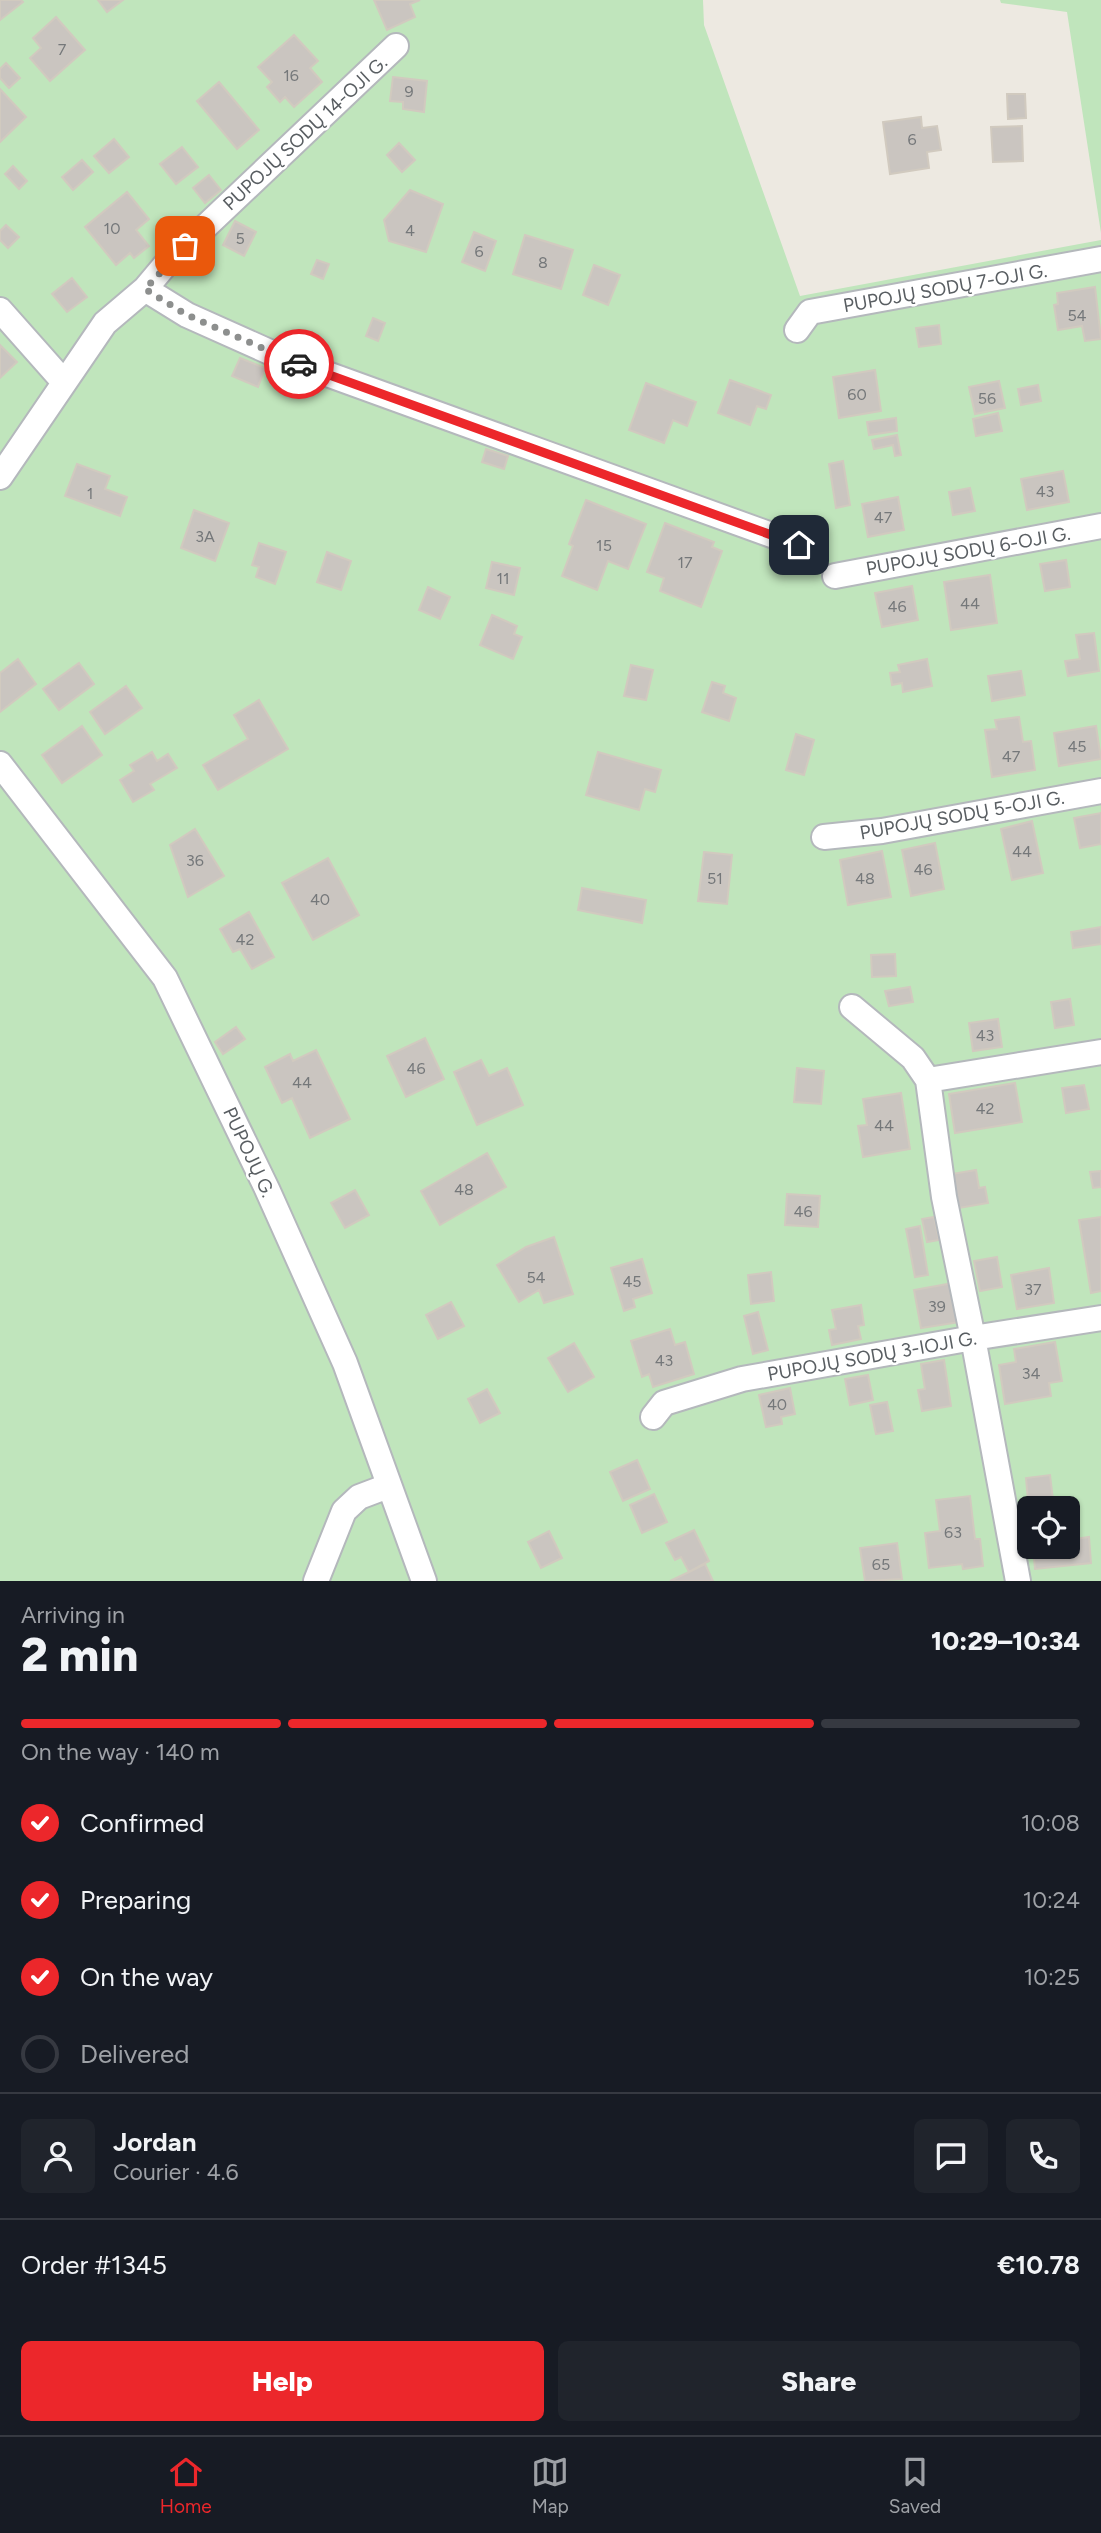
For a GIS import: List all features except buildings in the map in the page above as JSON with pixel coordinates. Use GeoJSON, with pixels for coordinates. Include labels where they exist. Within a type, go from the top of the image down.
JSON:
{"type":"FeatureCollection","features":[{"type":"Feature","properties":{"kind":"street","name":"PUPOJŲ SODŲ 14-OJI G."},"geometry":{"type":"LineString","coordinates":[[0,477],[105,323],[145,289],[166,264],[396,46]]}},
{"type":"Feature","properties":{"kind":"street","name":"PUPOJŲ SODŲ 7-OJI G."},"geometry":{"type":"LineString","coordinates":[[797,330],[810,312],[1101,259]]}},
{"type":"Feature","properties":{"kind":"street"},"geometry":{"type":"LineString","coordinates":[[145,289],[187,315],[283,358],[799,545]]}},
{"type":"Feature","properties":{"kind":"street"},"geometry":{"type":"LineString","coordinates":[[0,310],[63,381]]}},
{"type":"Feature","properties":{"kind":"street","name":"PUPOJŲ SODŲ 6-OJI G."},"geometry":{"type":"LineString","coordinates":[[835,576],[1101,526]]}},
{"type":"Feature","properties":{"kind":"street","name":"PUPOJŲ G."},"geometry":{"type":"LineString","coordinates":[[0,764],[165,978],[267,1189],[339,1350],[424,1581]]}},
{"type":"Feature","properties":{"kind":"street","name":"PUPOJŲ SODŲ 5-OJI G."},"geometry":{"type":"LineString","coordinates":[[824,836],[883,831],[1101,791]]}},
{"type":"Feature","properties":{"kind":"street"},"geometry":{"type":"LineString","coordinates":[[852,1007],[913,1058],[928,1080],[944,1197],[1018,1581]]}},
{"type":"Feature","properties":{"kind":"street"},"geometry":{"type":"LineString","coordinates":[[928,1080],[1101,1052]]}},
{"type":"Feature","properties":{"kind":"street","name":"PUPOJŲ SODŲ 3-IOJI G."},"geometry":{"type":"LineString","coordinates":[[653,1417],[664,1403],[742,1379],[1101,1318]]}},
{"type":"Feature","properties":{"kind":"street"},"geometry":{"type":"LineString","coordinates":[[316,1581],[344,1511],[359,1497],[388,1486]]}},
{"type":"Feature","properties":{"kind":"green space"},"geometry":{"type":"Polygon","coordinates":[[[0,0],[703,0],[704,25],[800,296],[1101,240],[1101,1581],[0,1581],[0,0]]]}},
{"type":"Feature","properties":{"kind":"green space"},"geometry":{"type":"Polygon","coordinates":[[[1000,0],[1101,0],[1101,233],[1067,12],[1001,3],[1000,0]]]}},
{"type":"Feature","properties":{"kind":"way so far"},"geometry":{"type":"LineString","coordinates":[[185,246],[145,289],[187,315],[299,364]]}},
{"type":"Feature","properties":{"kind":"route"},"geometry":{"type":"LineString","coordinates":[[299,364],[799,545]]}}]}
